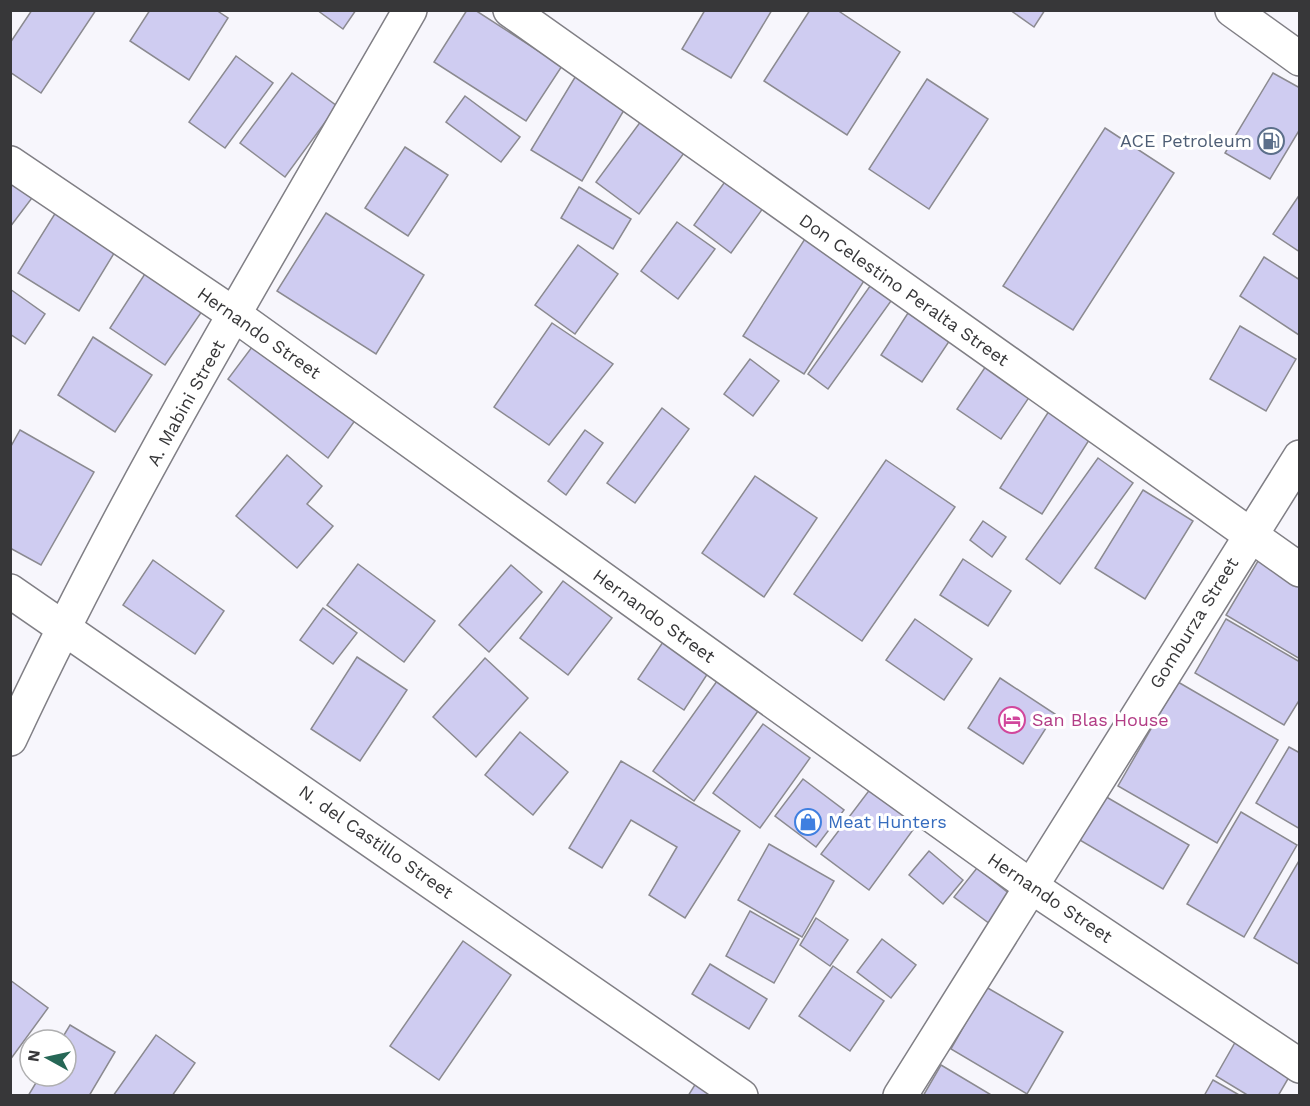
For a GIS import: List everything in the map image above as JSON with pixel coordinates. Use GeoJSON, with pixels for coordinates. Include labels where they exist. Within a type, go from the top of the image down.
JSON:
{"type":"FeatureCollection","features":[{"type":"Feature","properties":{"kind":"street","name":"A. Mabini Street"},"geometry":{"type":"LineString","coordinates":[[10,740],[64,625],[235,315],[410,10]]}},
{"type":"Feature","properties":{"kind":"street","name":"Don Celestino Peralta Street"},"geometry":{"type":"LineString","coordinates":[[510,10],[1299,570]]}},
{"type":"Feature","properties":{"kind":"street"},"geometry":{"type":"LineString","coordinates":[[1232,10],[1299,59]]}},
{"type":"Feature","properties":{"kind":"street","name":"Hernando Street"},"geometry":{"type":"LineString","coordinates":[[10,163],[235,315],[1029,885],[1299,1066]]}},
{"type":"Feature","properties":{"kind":"street","name":"Gomburza Street"},"geometry":{"type":"LineString","coordinates":[[900,1095],[1029,885],[1299,457]]}},
{"type":"Feature","properties":{"kind":"street","name":"N. del Castillo Street"},"geometry":{"type":"LineString","coordinates":[[10,591],[64,625],[741,1095]]}},
{"type":"Feature","properties":{"kind":"building"},"geometry":{"type":"Polygon","coordinates":[[[32,10],[96,10],[41,93],[10,72],[10,43],[32,10]]]}},
{"type":"Feature","properties":{"kind":"building"},"geometry":{"type":"Polygon","coordinates":[[[150,10],[216,10],[228,18],[189,80],[130,41],[150,10]]]}},
{"type":"Feature","properties":{"kind":"building"},"geometry":{"type":"Polygon","coordinates":[[[317,10],[356,10],[343,29],[317,10]]]}},
{"type":"Feature","properties":{"kind":"building"},"geometry":{"type":"Polygon","coordinates":[[[467,10],[475,10],[562,66],[526,121],[434,62],[467,10]]]}},
{"type":"Feature","properties":{"kind":"building"},"geometry":{"type":"Polygon","coordinates":[[[705,10],[772,10],[731,78],[682,49],[705,10]]]}},
{"type":"Feature","properties":{"kind":"building"},"geometry":{"type":"Polygon","coordinates":[[[810,10],[837,10],[900,52],[847,135],[764,81],[810,10]]]}},
{"type":"Feature","properties":{"kind":"building"},"geometry":{"type":"Polygon","coordinates":[[[1010,10],[1045,10],[1034,27],[1010,10]]]}},
{"type":"Feature","properties":{"kind":"building"},"geometry":{"type":"Polygon","coordinates":[[[236,56],[273,83],[225,148],[189,122],[236,56]]]}},
{"type":"Feature","properties":{"kind":"building"},"geometry":{"type":"Polygon","coordinates":[[[580,69],[630,100],[582,181],[531,150],[580,69]]]}},
{"type":"Feature","properties":{"kind":"building"},"geometry":{"type":"Polygon","coordinates":[[[292,73],[337,106],[285,177],[240,143],[292,73]]]}},
{"type":"Feature","properties":{"kind":"building"},"geometry":{"type":"Polygon","coordinates":[[[1273,73],[1300,88],[1300,129],[1270,179],[1225,153],[1273,73]]]}},
{"type":"Feature","properties":{"kind":"building"},"geometry":{"type":"Polygon","coordinates":[[[927,79],[988,119],[929,209],[869,169],[927,79]]]}},
{"type":"Feature","properties":{"kind":"building"},"geometry":{"type":"Polygon","coordinates":[[[465,96],[520,137],[501,162],[446,122],[465,96]]]}},
{"type":"Feature","properties":{"kind":"building"},"geometry":{"type":"Polygon","coordinates":[[[644,117],[687,149],[639,214],[596,182],[644,117]]]}},
{"type":"Feature","properties":{"kind":"building"},"geometry":{"type":"Polygon","coordinates":[[[1105,128],[1174,173],[1073,330],[1003,286],[1105,128]]]}},
{"type":"Feature","properties":{"kind":"building"},"geometry":{"type":"Polygon","coordinates":[[[405,147],[448,175],[408,236],[365,208],[405,147]]]}},
{"type":"Feature","properties":{"kind":"building"},"geometry":{"type":"Polygon","coordinates":[[[10,175],[35,194],[10,227],[10,175]]]}},
{"type":"Feature","properties":{"kind":"building"},"geometry":{"type":"Polygon","coordinates":[[[729,176],[766,204],[731,253],[694,225],[729,176]]]}},
{"type":"Feature","properties":{"kind":"building"},"geometry":{"type":"Polygon","coordinates":[[[579,187],[631,219],[613,249],[561,218],[579,187]]]}},
{"type":"Feature","properties":{"kind":"building"},"geometry":{"type":"Polygon","coordinates":[[[1300,194],[1300,252],[1273,234],[1300,194]]]}},
{"type":"Feature","properties":{"kind":"building"},"geometry":{"type":"Polygon","coordinates":[[[56,212],[116,250],[79,311],[18,273],[56,212]]]}},
{"type":"Feature","properties":{"kind":"building"},"geometry":{"type":"Polygon","coordinates":[[[326,213],[424,275],[376,354],[277,291],[326,213]]]}},
{"type":"Feature","properties":{"kind":"building"},"geometry":{"type":"Polygon","coordinates":[[[677,222],[715,249],[678,299],[641,271],[677,222]]]}},
{"type":"Feature","properties":{"kind":"building"},"geometry":{"type":"Polygon","coordinates":[[[810,231],[871,270],[804,374],[743,336],[810,231]]]}},
{"type":"Feature","properties":{"kind":"building"},"geometry":{"type":"Polygon","coordinates":[[[578,245],[618,274],[575,334],[535,305],[578,245]]]}},
{"type":"Feature","properties":{"kind":"building"},"geometry":{"type":"Polygon","coordinates":[[[1264,257],[1300,280],[1299,335],[1240,296],[1264,257]]]}},
{"type":"Feature","properties":{"kind":"building"},"geometry":{"type":"Polygon","coordinates":[[[150,266],[207,304],[165,365],[110,328],[150,266]]]}},
{"type":"Feature","properties":{"kind":"building"},"geometry":{"type":"Polygon","coordinates":[[[875,279],[896,294],[828,389],[808,374],[875,279]]]}},
{"type":"Feature","properties":{"kind":"building"},"geometry":{"type":"Polygon","coordinates":[[[10,289],[45,314],[25,344],[10,334],[10,289]]]}},
{"type":"Feature","properties":{"kind":"building"},"geometry":{"type":"Polygon","coordinates":[[[908,313],[950,340],[922,382],[881,355],[908,313]]]}},
{"type":"Feature","properties":{"kind":"building"},"geometry":{"type":"Polygon","coordinates":[[[552,323],[613,364],[549,445],[494,407],[552,323]]]}},
{"type":"Feature","properties":{"kind":"building"},"geometry":{"type":"Polygon","coordinates":[[[1240,326],[1296,359],[1266,411],[1210,379],[1240,326]]]}},
{"type":"Feature","properties":{"kind":"building"},"geometry":{"type":"Polygon","coordinates":[[[93,337],[152,375],[115,432],[58,395],[93,337]]]}},
{"type":"Feature","properties":{"kind":"building"},"geometry":{"type":"Polygon","coordinates":[[[258,339],[364,408],[328,458],[228,379],[258,339]]]}},
{"type":"Feature","properties":{"kind":"building"},"geometry":{"type":"Polygon","coordinates":[[[750,359],[779,381],[753,416],[724,394],[750,359]]]}},
{"type":"Feature","properties":{"kind":"building"},"geometry":{"type":"Polygon","coordinates":[[[988,363],[1032,393],[1001,439],[957,409],[988,363]]]}},
{"type":"Feature","properties":{"kind":"building"},"geometry":{"type":"Polygon","coordinates":[[[662,408],[689,429],[635,503],[607,483],[662,408]]]}},
{"type":"Feature","properties":{"kind":"building"},"geometry":{"type":"Polygon","coordinates":[[[1049,411],[1091,437],[1042,514],[1000,488],[1049,411]]]}},
{"type":"Feature","properties":{"kind":"building"},"geometry":{"type":"Polygon","coordinates":[[[20,430],[94,472],[41,565],[10,548],[10,448],[20,430]]]}},
{"type":"Feature","properties":{"kind":"building"},"geometry":{"type":"Polygon","coordinates":[[[585,430],[603,443],[566,495],[548,481],[585,430]]]}},
{"type":"Feature","properties":{"kind":"building"},"geometry":{"type":"Polygon","coordinates":[[[287,455],[322,486],[307,504],[333,526],[297,568],[236,516],[287,455]]]}},
{"type":"Feature","properties":{"kind":"building"},"geometry":{"type":"Polygon","coordinates":[[[1098,458],[1133,483],[1060,584],[1026,559],[1098,458]]]}},
{"type":"Feature","properties":{"kind":"building"},"geometry":{"type":"Polygon","coordinates":[[[886,460],[955,507],[862,641],[794,594],[886,460]]]}},
{"type":"Feature","properties":{"kind":"building"},"geometry":{"type":"Polygon","coordinates":[[[755,476],[817,518],[764,597],[702,553],[755,476]]]}},
{"type":"Feature","properties":{"kind":"building"},"geometry":{"type":"Polygon","coordinates":[[[1143,490],[1193,521],[1145,599],[1095,568],[1143,490]]]}},
{"type":"Feature","properties":{"kind":"building"},"geometry":{"type":"Polygon","coordinates":[[[983,521],[1006,537],[992,557],[970,540],[983,521]]]}},
{"type":"Feature","properties":{"kind":"building"},"geometry":{"type":"Polygon","coordinates":[[[1261,556],[1300,579],[1300,659],[1226,615],[1261,556]]]}},
{"type":"Feature","properties":{"kind":"building"},"geometry":{"type":"Polygon","coordinates":[[[963,559],[1011,591],[988,626],[940,595],[963,559]]]}},
{"type":"Feature","properties":{"kind":"building"},"geometry":{"type":"Polygon","coordinates":[[[153,560],[224,611],[195,654],[123,605],[153,560]]]}},
{"type":"Feature","properties":{"kind":"building"},"geometry":{"type":"Polygon","coordinates":[[[358,564],[435,621],[404,662],[327,605],[358,564]]]}},
{"type":"Feature","properties":{"kind":"building"},"geometry":{"type":"Polygon","coordinates":[[[511,565],[542,592],[489,652],[459,625],[511,565]]]}},
{"type":"Feature","properties":{"kind":"building"},"geometry":{"type":"Polygon","coordinates":[[[563,581],[612,618],[568,675],[520,638],[563,581]]]}},
{"type":"Feature","properties":{"kind":"building"},"geometry":{"type":"Polygon","coordinates":[[[323,608],[357,633],[333,664],[300,640],[323,608]]]}},
{"type":"Feature","properties":{"kind":"building"},"geometry":{"type":"Polygon","coordinates":[[[915,619],[972,659],[944,700],[886,660],[915,619]]]}},
{"type":"Feature","properties":{"kind":"building"},"geometry":{"type":"Polygon","coordinates":[[[1226,619],[1300,662],[1300,699],[1284,725],[1195,673],[1226,619]]]}},
{"type":"Feature","properties":{"kind":"building"},"geometry":{"type":"Polygon","coordinates":[[[665,639],[710,670],[684,710],[638,679],[665,639]]]}},
{"type":"Feature","properties":{"kind":"building"},"geometry":{"type":"Polygon","coordinates":[[[357,657],[407,690],[360,761],[311,729],[357,657]]]}},
{"type":"Feature","properties":{"kind":"building"},"geometry":{"type":"Polygon","coordinates":[[[485,658],[528,698],[476,757],[433,717],[485,658]]]}},
{"type":"Feature","properties":{"kind":"building"},"geometry":{"type":"Polygon","coordinates":[[[722,674],[763,704],[694,801],[653,771],[722,674]]]}},
{"type":"Feature","properties":{"kind":"building"},"geometry":{"type":"Polygon","coordinates":[[[1000,678],[1055,714],[1023,764],[968,728],[1000,678]]]}},
{"type":"Feature","properties":{"kind":"building"},"geometry":{"type":"Polygon","coordinates":[[[1178,682],[1278,740],[1217,843],[1118,786],[1178,682]]]}},
{"type":"Feature","properties":{"kind":"building"},"geometry":{"type":"Polygon","coordinates":[[[763,724],[810,758],[760,828],[713,793],[763,724]]]}},
{"type":"Feature","properties":{"kind":"building"},"geometry":{"type":"Polygon","coordinates":[[[520,732],[568,772],[533,815],[485,775],[520,732]]]}},
{"type":"Feature","properties":{"kind":"building"},"geometry":{"type":"Polygon","coordinates":[[[1289,747],[1300,753],[1300,829],[1256,803],[1289,747]]]}},
{"type":"Feature","properties":{"kind":"building"},"geometry":{"type":"Polygon","coordinates":[[[621,761],[740,831],[685,918],[649,895],[677,847],[631,820],[602,868],[569,848],[621,761]]]}},
{"type":"Feature","properties":{"kind":"building"},"geometry":{"type":"Polygon","coordinates":[[[803,779],[844,810],[816,847],[775,816],[803,779]]]}},
{"type":"Feature","properties":{"kind":"building"},"geometry":{"type":"Polygon","coordinates":[[[874,784],[921,819],[869,890],[821,854],[874,784]]]}},
{"type":"Feature","properties":{"kind":"building"},"geometry":{"type":"Polygon","coordinates":[[[1103,795],[1189,845],[1163,889],[1078,839],[1103,795]]]}},
{"type":"Feature","properties":{"kind":"building"},"geometry":{"type":"Polygon","coordinates":[[[1241,812],[1297,845],[1244,937],[1187,904],[1241,812]]]}},
{"type":"Feature","properties":{"kind":"building"},"geometry":{"type":"Polygon","coordinates":[[[769,844],[834,881],[802,937],[738,900],[769,844]]]}},
{"type":"Feature","properties":{"kind":"building"},"geometry":{"type":"Polygon","coordinates":[[[929,851],[963,880],[943,904],[909,875],[929,851]]]}},
{"type":"Feature","properties":{"kind":"building"},"geometry":{"type":"Polygon","coordinates":[[[1300,859],[1300,965],[1254,938],[1300,859]]]}},
{"type":"Feature","properties":{"kind":"building"},"geometry":{"type":"Polygon","coordinates":[[[977,868],[1016,899],[994,927],[954,897],[977,868]]]}},
{"type":"Feature","properties":{"kind":"building"},"geometry":{"type":"Polygon","coordinates":[[[750,911],[799,939],[774,983],[726,956],[750,911]]]}},
{"type":"Feature","properties":{"kind":"building"},"geometry":{"type":"Polygon","coordinates":[[[816,918],[848,940],[830,966],[800,945],[816,918]]]}},
{"type":"Feature","properties":{"kind":"building"},"geometry":{"type":"Polygon","coordinates":[[[882,939],[916,965],[891,998],[857,972],[882,939]]]}},
{"type":"Feature","properties":{"kind":"building"},"geometry":{"type":"Polygon","coordinates":[[[463,941],[511,975],[439,1080],[390,1046],[463,941]]]}},
{"type":"Feature","properties":{"kind":"building"},"geometry":{"type":"Polygon","coordinates":[[[710,964],[767,999],[749,1029],[692,994],[710,964]]]}},
{"type":"Feature","properties":{"kind":"building"},"geometry":{"type":"Polygon","coordinates":[[[833,966],[884,1001],[850,1051],[799,1016],[833,966]]]}},
{"type":"Feature","properties":{"kind":"building"},"geometry":{"type":"Polygon","coordinates":[[[10,980],[48,1008],[33,1028],[18,1028],[18,1049],[10,1060],[10,980]]]}},
{"type":"Feature","properties":{"kind":"building"},"geometry":{"type":"Polygon","coordinates":[[[986,987],[1063,1032],[1027,1094],[951,1049],[986,987]]]}},
{"type":"Feature","properties":{"kind":"building"},"geometry":{"type":"Polygon","coordinates":[[[78,1030],[115,1052],[89,1096],[28,1096],[33,1088],[78,1088],[78,1030]]]}},
{"type":"Feature","properties":{"kind":"building"},"geometry":{"type":"Polygon","coordinates":[[[1241,1032],[1296,1065],[1278,1096],[1249,1096],[1216,1076],[1241,1032]]]}},
{"type":"Feature","properties":{"kind":"building"},"geometry":{"type":"Polygon","coordinates":[[[156,1035],[195,1063],[172,1096],[113,1096],[156,1035]]]}},
{"type":"Feature","properties":{"kind":"building"},"geometry":{"type":"Polygon","coordinates":[[[941,1065],[993,1096],[923,1096],[941,1065]]]}},
{"type":"Feature","properties":{"kind":"building"},"geometry":{"type":"Polygon","coordinates":[[[1213,1080],[1241,1096],[1204,1096],[1213,1080]]]}},
{"type":"Feature","properties":{"kind":"building"},"geometry":{"type":"Polygon","coordinates":[[[696,1083],[714,1096],[688,1096],[696,1083]]]}},
{"type":"Feature","properties":{"kind":"place","name":"ACE Petroleum"},"geometry":{"type":"Point","coordinates":[1271,141]}},
{"type":"Feature","properties":{"kind":"place","name":"San Blas House"},"geometry":{"type":"Point","coordinates":[1012,720]}},
{"type":"Feature","properties":{"kind":"place","name":"Meat Hunters"},"geometry":{"type":"Point","coordinates":[808,822]}}]}
